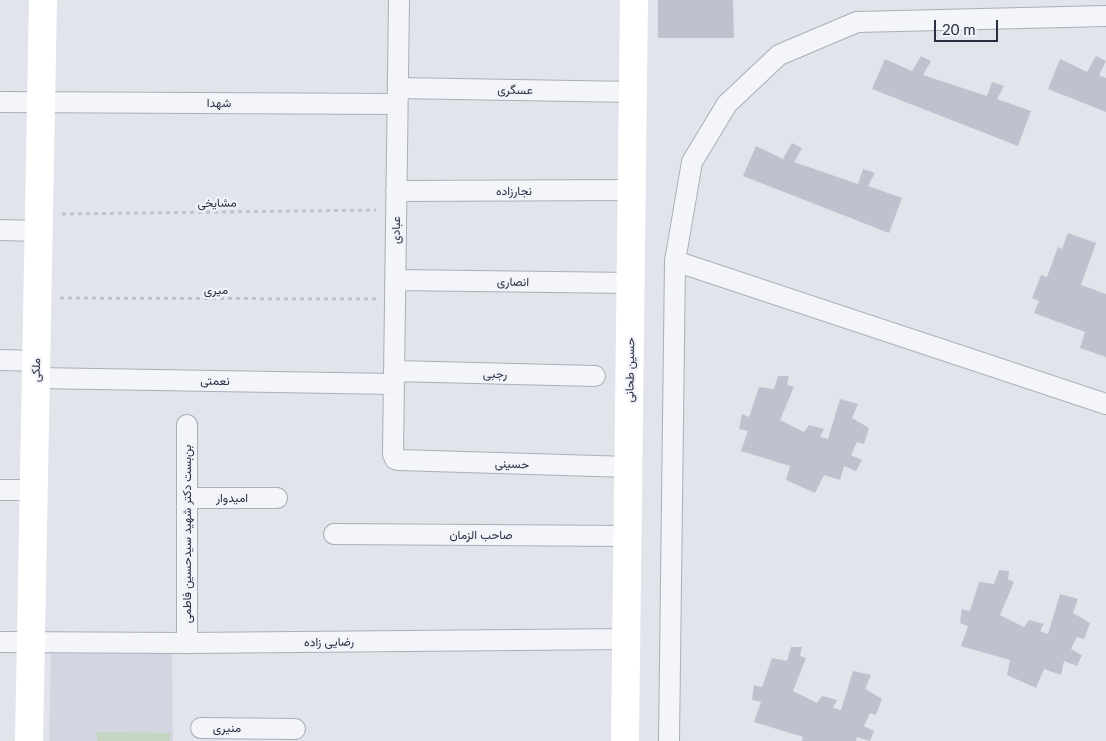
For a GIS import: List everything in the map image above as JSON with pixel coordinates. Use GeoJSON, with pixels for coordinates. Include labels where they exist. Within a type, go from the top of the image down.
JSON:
{"type":"FeatureCollection","features":[{"type":"Feature","properties":{"kind":"street","name":"ملکی"},"geometry":{"type":"LineString","coordinates":[[29,741],[43,0]]}},
{"type":"Feature","properties":{"kind":"street","name":"عبادی"},"geometry":{"type":"LineString","coordinates":[[395,459],[393,454],[399,0]]}},
{"type":"Feature","properties":{"kind":"street","name":"حسین طحانی"},"geometry":{"type":"LineString","coordinates":[[625,741],[634,0]]}},
{"type":"Feature","properties":{"kind":"street"},"geometry":{"type":"LineString","coordinates":[[668,741],[675,261],[692,162],[727,104],[779,55],[857,22],[1106,16]]}},
{"type":"Feature","properties":{"kind":"street","name":"عسگری"},"geometry":{"type":"LineString","coordinates":[[398,96],[633,92]]}},
{"type":"Feature","properties":{"kind":"street","name":"شهدا"},"geometry":{"type":"LineString","coordinates":[[0,102],[398,96]]}},
{"type":"Feature","properties":{"kind":"street","name":"نجارزاده"},"geometry":{"type":"LineString","coordinates":[[396,201],[632,190]]}},
{"type":"Feature","properties":{"kind":"street"},"geometry":{"type":"LineString","coordinates":[[0,230],[39,222]]}},
{"type":"Feature","properties":{"kind":"street"},"geometry":{"type":"LineString","coordinates":[[675,261],[1106,404]]}},
{"type":"Feature","properties":{"kind":"street","name":"انصاری"},"geometry":{"type":"LineString","coordinates":[[395,290],[631,283]]}},
{"type":"Feature","properties":{"kind":"street","name":"نعمتی"},"geometry":{"type":"LineString","coordinates":[[0,360],[36,369],[394,378]]}},
{"type":"Feature","properties":{"kind":"street","name":"رجبی"},"geometry":{"type":"LineString","coordinates":[[394,378],[595,376]]}},
{"type":"Feature","properties":{"kind":"street","name":"بن‌بست دکتر شهید سیدحسین فاطمی"},"geometry":{"type":"LineString","coordinates":[[186,425],[188,643]]}},
{"type":"Feature","properties":{"kind":"street","name":"حسینی"},"geometry":{"type":"LineString","coordinates":[[395,459],[629,467]]}},
{"type":"Feature","properties":{"kind":"street"},"geometry":{"type":"LineString","coordinates":[[0,490],[34,490]]}},
{"type":"Feature","properties":{"kind":"street","name":"امیدوار"},"geometry":{"type":"LineString","coordinates":[[187,498],[277,498]]}},
{"type":"Feature","properties":{"kind":"street","name":"صاحب الزمان"},"geometry":{"type":"LineString","coordinates":[[334,534],[628,536]]}},
{"type":"Feature","properties":{"kind":"street","name":"رضایی زاده"},"geometry":{"type":"LineString","coordinates":[[0,642],[188,643],[627,638]]}},
{"type":"Feature","properties":{"kind":"street","name":"منیری"},"geometry":{"type":"LineString","coordinates":[[201,728],[252,734],[295,728]]}},
{"type":"Feature","properties":{"kind":"path","name":"مشایخی"},"geometry":{"type":"LineString","coordinates":[[39,222],[396,201]]}},
{"type":"Feature","properties":{"kind":"path","name":"میری"},"geometry":{"type":"LineString","coordinates":[[37,298],[395,290]]}},
{"type":"Feature","properties":{"kind":"shaded area"},"geometry":{"type":"Polygon","coordinates":[[[51,651],[172,651],[173,741],[49,741],[51,651]]]}},
{"type":"Feature","properties":{"kind":"green space"},"geometry":{"type":"Polygon","coordinates":[[[97,732],[170,733],[170,741],[97,741],[97,732]]]}},
{"type":"Feature","properties":{"kind":"building"},"geometry":{"type":"Polygon","coordinates":[[[658,0],[733,0],[734,38],[658,38],[658,0]]]}},
{"type":"Feature","properties":{"kind":"building"},"geometry":{"type":"Polygon","coordinates":[[[921,56],[931,61],[923,75],[987,96],[992,82],[1004,86],[997,99],[1031,111],[1018,146],[872,89],[885,59],[912,71],[921,56]]]}},
{"type":"Feature","properties":{"kind":"building"},"geometry":{"type":"Polygon","coordinates":[[[1096,56],[1106,61],[1099,75],[1106,78],[1106,112],[1048,89],[1060,59],[1087,72],[1096,56]]]}},
{"type":"Feature","properties":{"kind":"building"},"geometry":{"type":"Polygon","coordinates":[[[792,143],[802,148],[794,162],[858,184],[863,169],[875,173],[868,186],[902,198],[889,233],[743,176],[756,146],[783,159],[792,143]]]}},
{"type":"Feature","properties":{"kind":"building"},"geometry":{"type":"Polygon","coordinates":[[[1068,233],[1096,243],[1081,285],[1106,294],[1106,357],[1080,348],[1085,332],[1034,313],[1039,301],[1032,298],[1041,275],[1047,277],[1058,247],[1062,249],[1068,233]]]}},
{"type":"Feature","properties":{"kind":"building"},"geometry":{"type":"Polygon","coordinates":[[[778,376],[789,376],[787,385],[794,387],[780,420],[804,432],[809,425],[824,429],[820,437],[828,439],[840,399],[858,404],[852,418],[869,428],[864,444],[857,442],[851,455],[862,460],[856,471],[844,466],[840,480],[824,475],[815,493],[786,480],[790,466],[741,451],[748,431],[739,429],[742,414],[749,417],[759,387],[774,389],[778,376]]]}},
{"type":"Feature","properties":{"kind":"building"},"geometry":{"type":"Polygon","coordinates":[[[999,570],[1009,571],[1008,579],[1014,582],[1000,615],[1024,627],[1029,620],[1044,624],[1040,631],[1048,634],[1060,594],[1078,599],[1073,613],[1090,623],[1084,639],[1077,637],[1071,649],[1082,655],[1077,666],[1064,661],[1061,675],[1044,669],[1036,688],[1007,675],[1010,660],[961,646],[968,626],[960,623],[962,609],[970,611],[979,582],[994,584],[999,570]]]}},
{"type":"Feature","properties":{"kind":"building"},"geometry":{"type":"Polygon","coordinates":[[[791,647],[802,647],[800,656],[806,658],[793,691],[817,703],[822,696],[837,700],[833,708],[841,710],[853,671],[871,675],[865,689],[882,699],[876,715],[870,713],[864,726],[874,731],[870,741],[857,737],[856,741],[802,741],[803,737],[754,722],[761,702],[752,700],[754,685],[762,687],[772,658],[787,661],[791,647]]]}}]}
